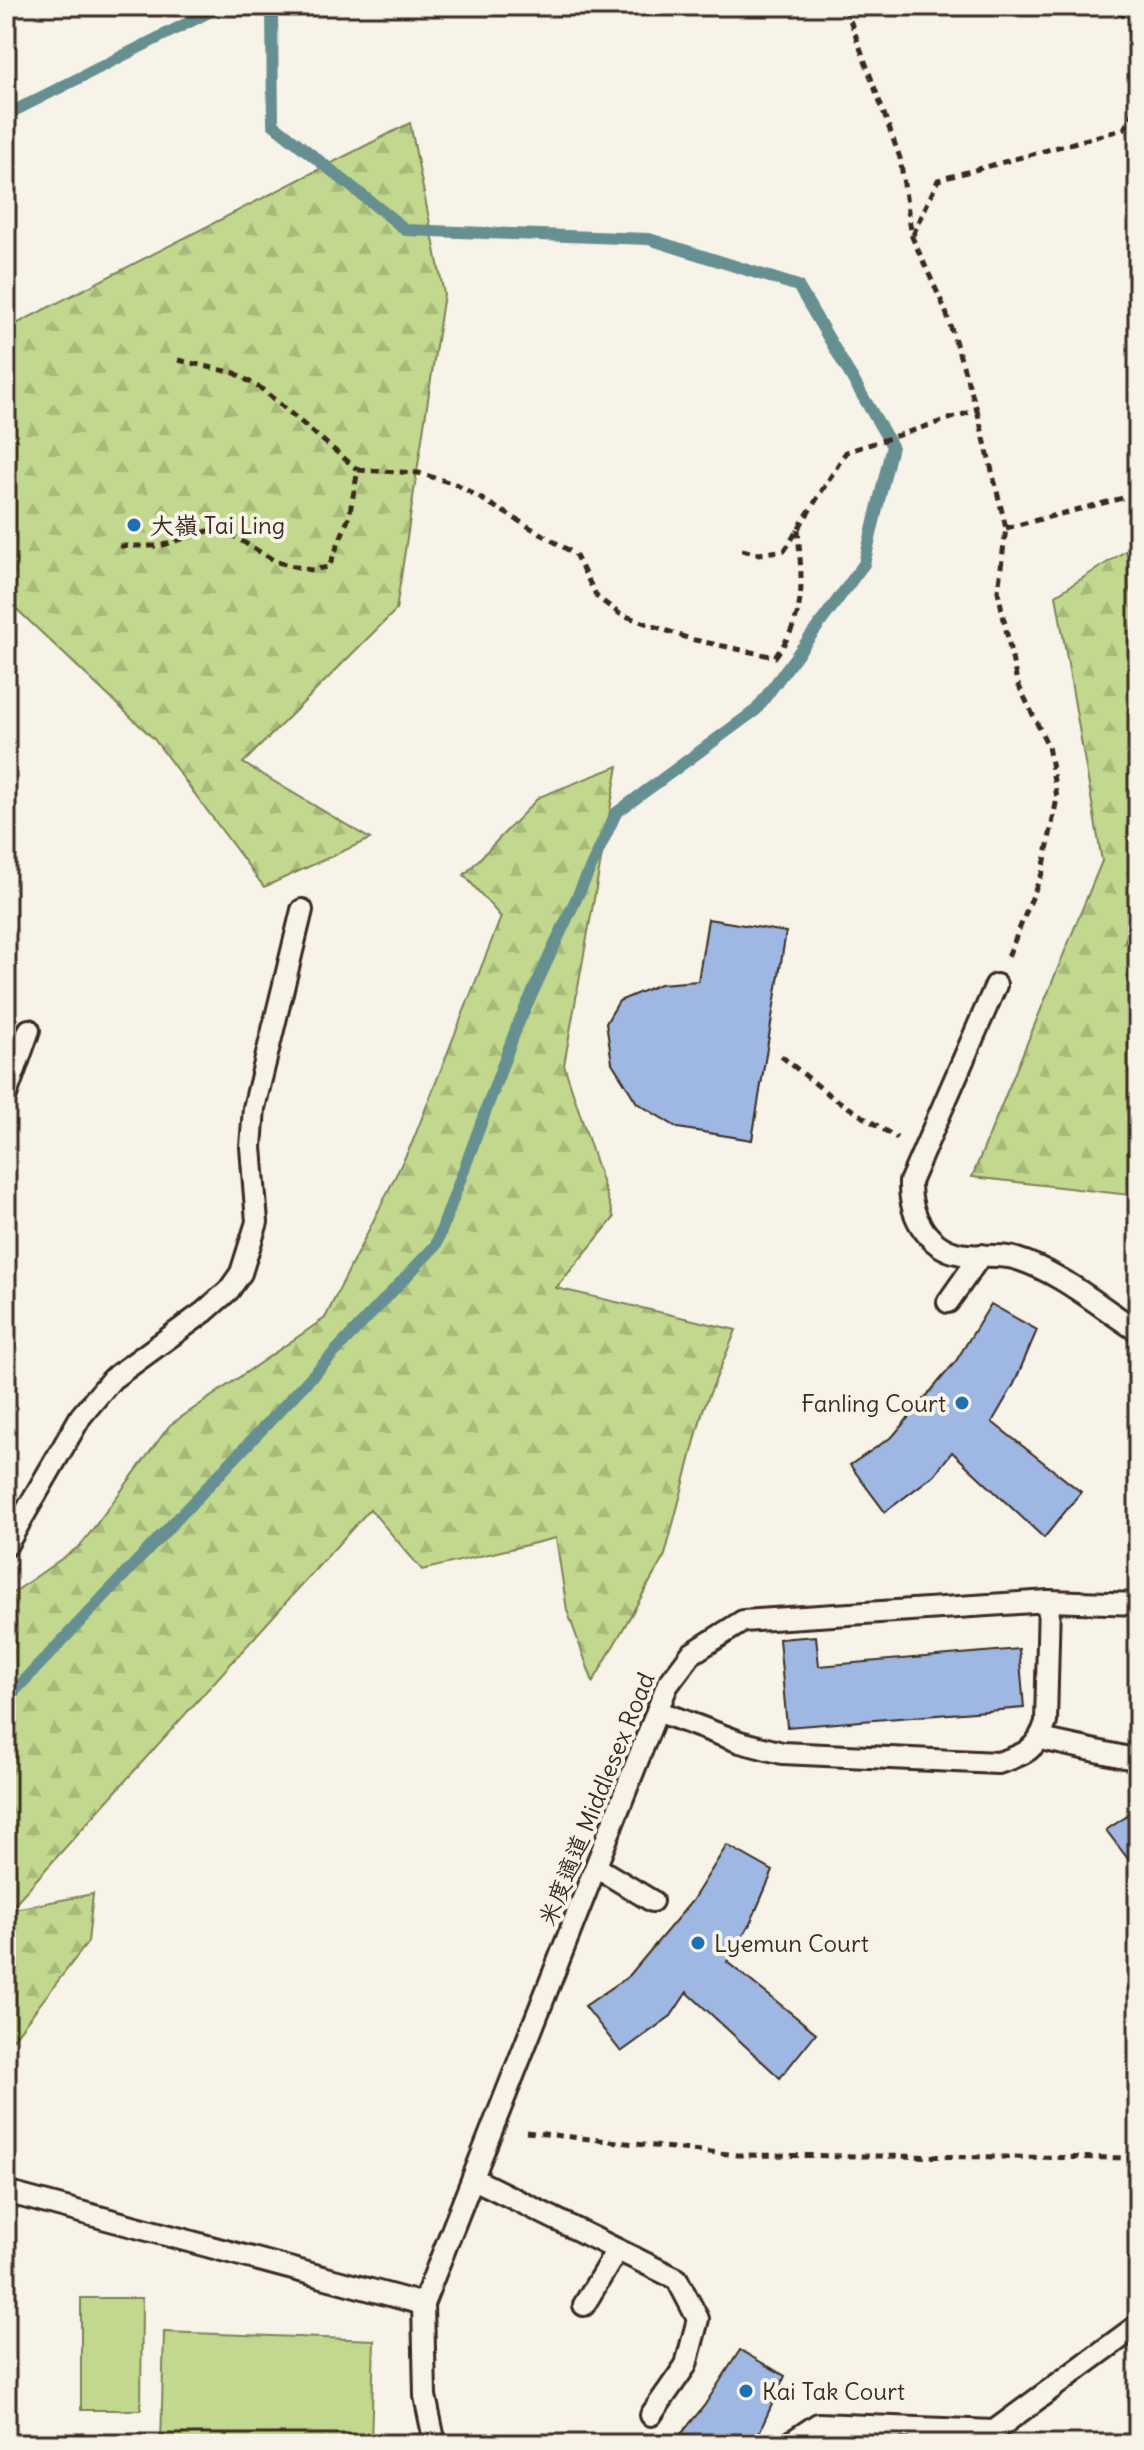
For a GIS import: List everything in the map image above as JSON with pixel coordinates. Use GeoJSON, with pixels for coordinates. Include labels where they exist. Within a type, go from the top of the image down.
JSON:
{"type":"FeatureCollection","features":[{"type":"Feature","properties":{"kind":"lane"},"geometry":{"type":"LineString","coordinates":[[6,1546],[81,1416],[112,1379],[204,1312],[229,1290],[241,1273],[257,1222],[251,1147],[254,1108],[302,910]]}},
{"type":"Feature","properties":{"kind":"lane"},"geometry":{"type":"LineString","coordinates":[[996,985],[910,1182],[915,1217],[932,1240],[964,1255],[1015,1258],[1041,1270],[1138,1331]]}},
{"type":"Feature","properties":{"kind":"lane"},"geometry":{"type":"LineString","coordinates":[[6,1095],[29,1030]]}},
{"type":"Feature","properties":{"kind":"lane"},"geometry":{"type":"LineString","coordinates":[[948,1302],[981,1255]]}},
{"type":"Feature","properties":{"kind":"lane"},"geometry":{"type":"LineString","coordinates":[[657,1711],[740,1742],[782,1753],[998,1763],[1030,1752],[1041,1739],[1046,1722],[1049,1601]]}},
{"type":"Feature","properties":{"kind":"lane","name":"米度適道 Middlesex Road"},"geometry":{"type":"LineString","coordinates":[[423,2304],[667,1686],[691,1654],[743,1621],[1049,1601],[1138,1604]]}},
{"type":"Feature","properties":{"kind":"lane"},"geometry":{"type":"LineString","coordinates":[[1041,1739],[1129,1758]]}},
{"type":"Feature","properties":{"kind":"lane"},"geometry":{"type":"LineString","coordinates":[[596,1867],[652,1901]]}},
{"type":"Feature","properties":{"kind":"lane"},"geometry":{"type":"LineString","coordinates":[[474,2179],[677,2279],[698,2319],[686,2365],[651,2415]]}},
{"type":"Feature","properties":{"kind":"lane"},"geometry":{"type":"LineString","coordinates":[[6,2192],[423,2304],[425,2396],[435,2444]]}},
{"type":"Feature","properties":{"kind":"lane"},"geometry":{"type":"LineString","coordinates":[[584,2305],[617,2250]]}},
{"type":"Feature","properties":{"kind":"lane"},"geometry":{"type":"LineString","coordinates":[[788,2444],[818,2424],[994,2438],[1138,2325]]}},
{"type":"Feature","properties":{"kind":"path"},"geometry":{"type":"LineString","coordinates":[[845,6],[900,158],[912,237],[945,309],[977,410],[1006,528],[998,591],[1017,682],[1048,746],[1057,798],[1043,871],[996,985]]}},
{"type":"Feature","properties":{"kind":"path"},"geometry":{"type":"LineString","coordinates":[[1105,6],[1126,16],[1138,16]]}},
{"type":"Feature","properties":{"kind":"path"},"geometry":{"type":"LineString","coordinates":[[912,237],[938,180],[1124,129],[1138,103]]}},
{"type":"Feature","properties":{"kind":"path"},"geometry":{"type":"LineString","coordinates":[[178,360],[235,373],[263,390],[358,470],[419,473],[458,485],[575,554],[597,597],[620,614],[690,639],[775,657],[788,640],[803,600],[798,528]]}},
{"type":"Feature","properties":{"kind":"path"},"geometry":{"type":"LineString","coordinates":[[742,550],[759,554],[785,550],[846,452],[977,410]]}},
{"type":"Feature","properties":{"kind":"path"},"geometry":{"type":"LineString","coordinates":[[120,546],[160,546],[208,531],[228,533],[277,562],[310,570],[329,567],[349,517],[358,470]]}},
{"type":"Feature","properties":{"kind":"path"},"geometry":{"type":"LineString","coordinates":[[1006,528],[1138,494]]}},
{"type":"Feature","properties":{"kind":"path"},"geometry":{"type":"LineString","coordinates":[[781,1056],[879,1129],[923,1151]]}},
{"type":"Feature","properties":{"kind":"path"},"geometry":{"type":"LineString","coordinates":[[493,2128],[737,2155],[1138,2158]]}},
{"type":"Feature","properties":{"kind":"green space"},"geometry":{"type":"Polygon","coordinates":[[[410,123],[444,294],[396,610],[243,763],[370,839],[264,887],[154,739],[6,599],[6,329],[410,123]]]}},
{"type":"Feature","properties":{"kind":"green space"},"geometry":{"type":"Polygon","coordinates":[[[1127,550],[1138,583],[1138,908],[1124,943],[1138,936],[1138,1196],[972,1177],[1102,861],[1056,595],[1127,550]]]}},
{"type":"Feature","properties":{"kind":"green space"},"geometry":{"type":"Polygon","coordinates":[[[618,766],[564,1065],[614,1218],[556,1288],[736,1330],[703,1410],[665,1555],[593,1682],[567,1610],[556,1538],[422,1570],[370,1509],[9,1910],[93,1894],[88,1942],[6,2048],[6,1598],[81,1545],[170,1425],[325,1318],[412,1143],[501,917],[464,875],[539,797],[618,766]]]}},
{"type":"Feature","properties":{"kind":"green space"},"geometry":{"type":"Polygon","coordinates":[[[81,2298],[142,2298],[141,2410],[81,2410],[81,2298]]]}},
{"type":"Feature","properties":{"kind":"green space"},"geometry":{"type":"Polygon","coordinates":[[[164,2332],[374,2340],[371,2444],[161,2444],[164,2332]]]}},
{"type":"Feature","properties":{"kind":"building"},"geometry":{"type":"Polygon","coordinates":[[[708,919],[786,932],[752,1140],[678,1128],[637,1103],[612,1063],[606,1023],[619,1001],[660,984],[698,981],[708,919]]]}},
{"type":"Feature","properties":{"kind":"building","name":"Fanling Court"},"geometry":{"type":"Polygon","coordinates":[[[991,1304],[1037,1330],[1014,1384],[992,1422],[1081,1492],[1044,1538],[952,1452],[934,1475],[885,1512],[850,1465],[893,1436],[956,1361],[991,1304]]]}},
{"type":"Feature","properties":{"kind":"building"},"geometry":{"type":"Polygon","coordinates":[[[816,1636],[819,1666],[1019,1649],[1024,1708],[787,1727],[779,1639],[816,1636]]]}},
{"type":"Feature","properties":{"kind":"building"},"geometry":{"type":"Polygon","coordinates":[[[1138,1809],[1138,1872],[1106,1830],[1138,1809]]]}},
{"type":"Feature","properties":{"kind":"building","name":"Lyemun Court"},"geometry":{"type":"Polygon","coordinates":[[[727,1845],[773,1871],[750,1924],[727,1962],[816,2033],[780,2078],[687,1992],[671,2016],[621,2052],[585,2006],[629,1976],[692,1901],[727,1845]]]}},
{"type":"Feature","properties":{"kind":"building","name":"Kai Tak Court"},"geometry":{"type":"Polygon","coordinates":[[[740,2350],[785,2376],[754,2444],[673,2444],[704,2406],[740,2350]]]}},
{"type":"Feature","properties":{"kind":"waterway"},"geometry":{"type":"LineString","coordinates":[[6,115],[221,6]]}},
{"type":"Feature","properties":{"kind":"waterway"},"geometry":{"type":"LineString","coordinates":[[6,1700],[436,1245],[517,1026],[616,813],[756,710],[864,564],[892,446],[798,286],[649,239],[406,230],[273,124],[272,6]]}},
{"type":"Feature","properties":{"kind":"place","name":"大嶺 Tai Ling"},"geometry":{"type":"Point","coordinates":[134,525]}},
{"type":"Feature","properties":{"kind":"place","name":"Fanling Court"},"geometry":{"type":"Point","coordinates":[962,1403]}},
{"type":"Feature","properties":{"kind":"place","name":"Lyemun Court"},"geometry":{"type":"Point","coordinates":[698,1943]}},
{"type":"Feature","properties":{"kind":"place","name":"Kai Tak Court"},"geometry":{"type":"Point","coordinates":[746,2391]}}]}
